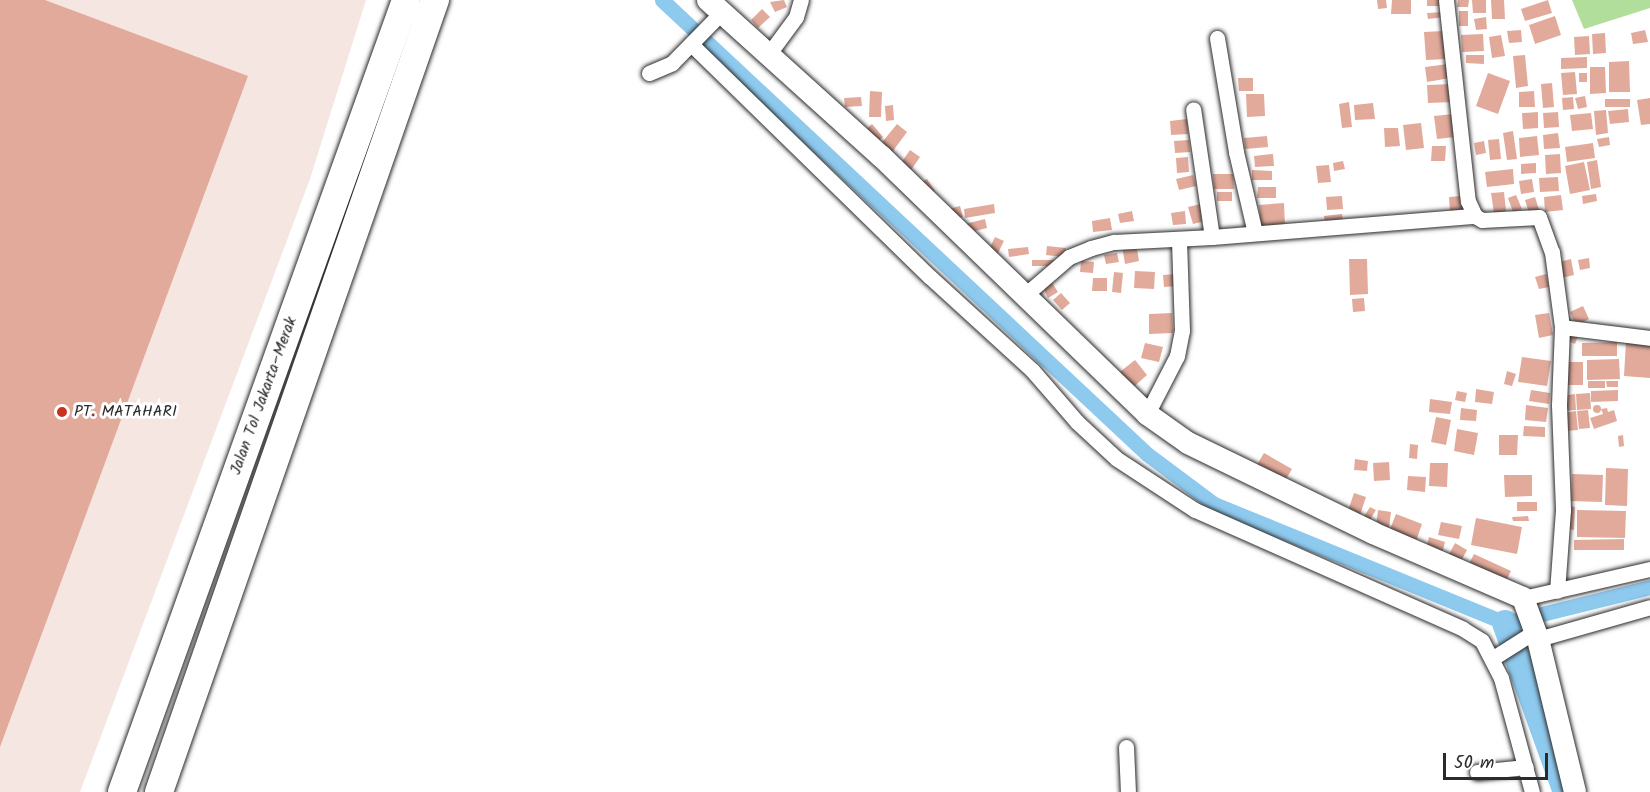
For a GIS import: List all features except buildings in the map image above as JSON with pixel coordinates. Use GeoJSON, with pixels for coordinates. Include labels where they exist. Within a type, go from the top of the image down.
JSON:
{"type":"FeatureCollection","features":[{"type":"Feature","properties":{"kind":"highway","name":"Jalan Tol Jakarta–Merak"},"geometry":{"type":"LineString","coordinates":[[122,792],[406,0]]}},
{"type":"Feature","properties":{"kind":"highway","name":"Jalan Tol Jakarta–Merak"},"geometry":{"type":"LineString","coordinates":[[159,792],[435,0]]}},
{"type":"Feature","properties":{"kind":"street"},"geometry":{"type":"LineString","coordinates":[[1446,0],[1461,162],[1475,216]]}},
{"type":"Feature","properties":{"kind":"street"},"geometry":{"type":"LineString","coordinates":[[768,55],[805,1]]}},
{"type":"Feature","properties":{"kind":"street"},"geometry":{"type":"LineString","coordinates":[[649,73],[664,68],[694,42],[715,10],[768,55],[1024,295],[1147,414],[1188,443],[1373,533],[1531,623],[1650,607]]}},
{"type":"Feature","properties":{"kind":"street"},"geometry":{"type":"LineString","coordinates":[[1217,38],[1236,152],[1255,232]]}},
{"type":"Feature","properties":{"kind":"street"},"geometry":{"type":"LineString","coordinates":[[694,42],[930,277],[1032,370],[1077,422],[1117,459],[1195,510],[1463,629],[1482,641],[1497,656],[1532,792]]}},
{"type":"Feature","properties":{"kind":"street"},"geometry":{"type":"LineString","coordinates":[[1193,109],[1212,237]]}},
{"type":"Feature","properties":{"kind":"street"},"geometry":{"type":"LineString","coordinates":[[1024,295],[1069,257],[1114,242],[1212,237],[1475,216],[1496,222],[1539,217],[1544,222],[1556,275],[1562,327],[1559,405],[1563,510],[1557,591],[1531,623],[1497,656]]}},
{"type":"Feature","properties":{"kind":"street"},"geometry":{"type":"LineString","coordinates":[[1147,414],[1177,356],[1182,331],[1179,239]]}},
{"type":"Feature","properties":{"kind":"street"},"geometry":{"type":"LineString","coordinates":[[1562,327],[1650,338]]}},
{"type":"Feature","properties":{"kind":"street"},"geometry":{"type":"LineString","coordinates":[[1557,591],[1650,569]]}},
{"type":"Feature","properties":{"kind":"street"},"geometry":{"type":"LineString","coordinates":[[1531,623],[1575,792]]}},
{"type":"Feature","properties":{"kind":"street"},"geometry":{"type":"LineString","coordinates":[[1126,747],[1128,792]]}},
{"type":"Feature","properties":{"kind":"street"},"geometry":{"type":"LineString","coordinates":[[1477,772],[1526,767]]}},
{"type":"Feature","properties":{"kind":"shaded area"},"geometry":{"type":"Polygon","coordinates":[[[0,0],[366,0],[310,179],[80,792],[0,792],[0,0]]]}},
{"type":"Feature","properties":{"kind":"green space"},"geometry":{"type":"Polygon","coordinates":[[[1572,0],[1650,0],[1650,8],[1584,29],[1572,0]]]}},
{"type":"Feature","properties":{"kind":"waterway"},"geometry":{"type":"LineString","coordinates":[[662,0],[1147,454],[1214,504],[1505,623],[1650,587]]}},
{"type":"Feature","properties":{"kind":"waterway"},"geometry":{"type":"LineString","coordinates":[[1505,623],[1566,792]]}},
{"type":"Feature","properties":{"kind":"place","name":"PT. MATAHARI"},"geometry":{"type":"Point","coordinates":[62,412]}}]}
